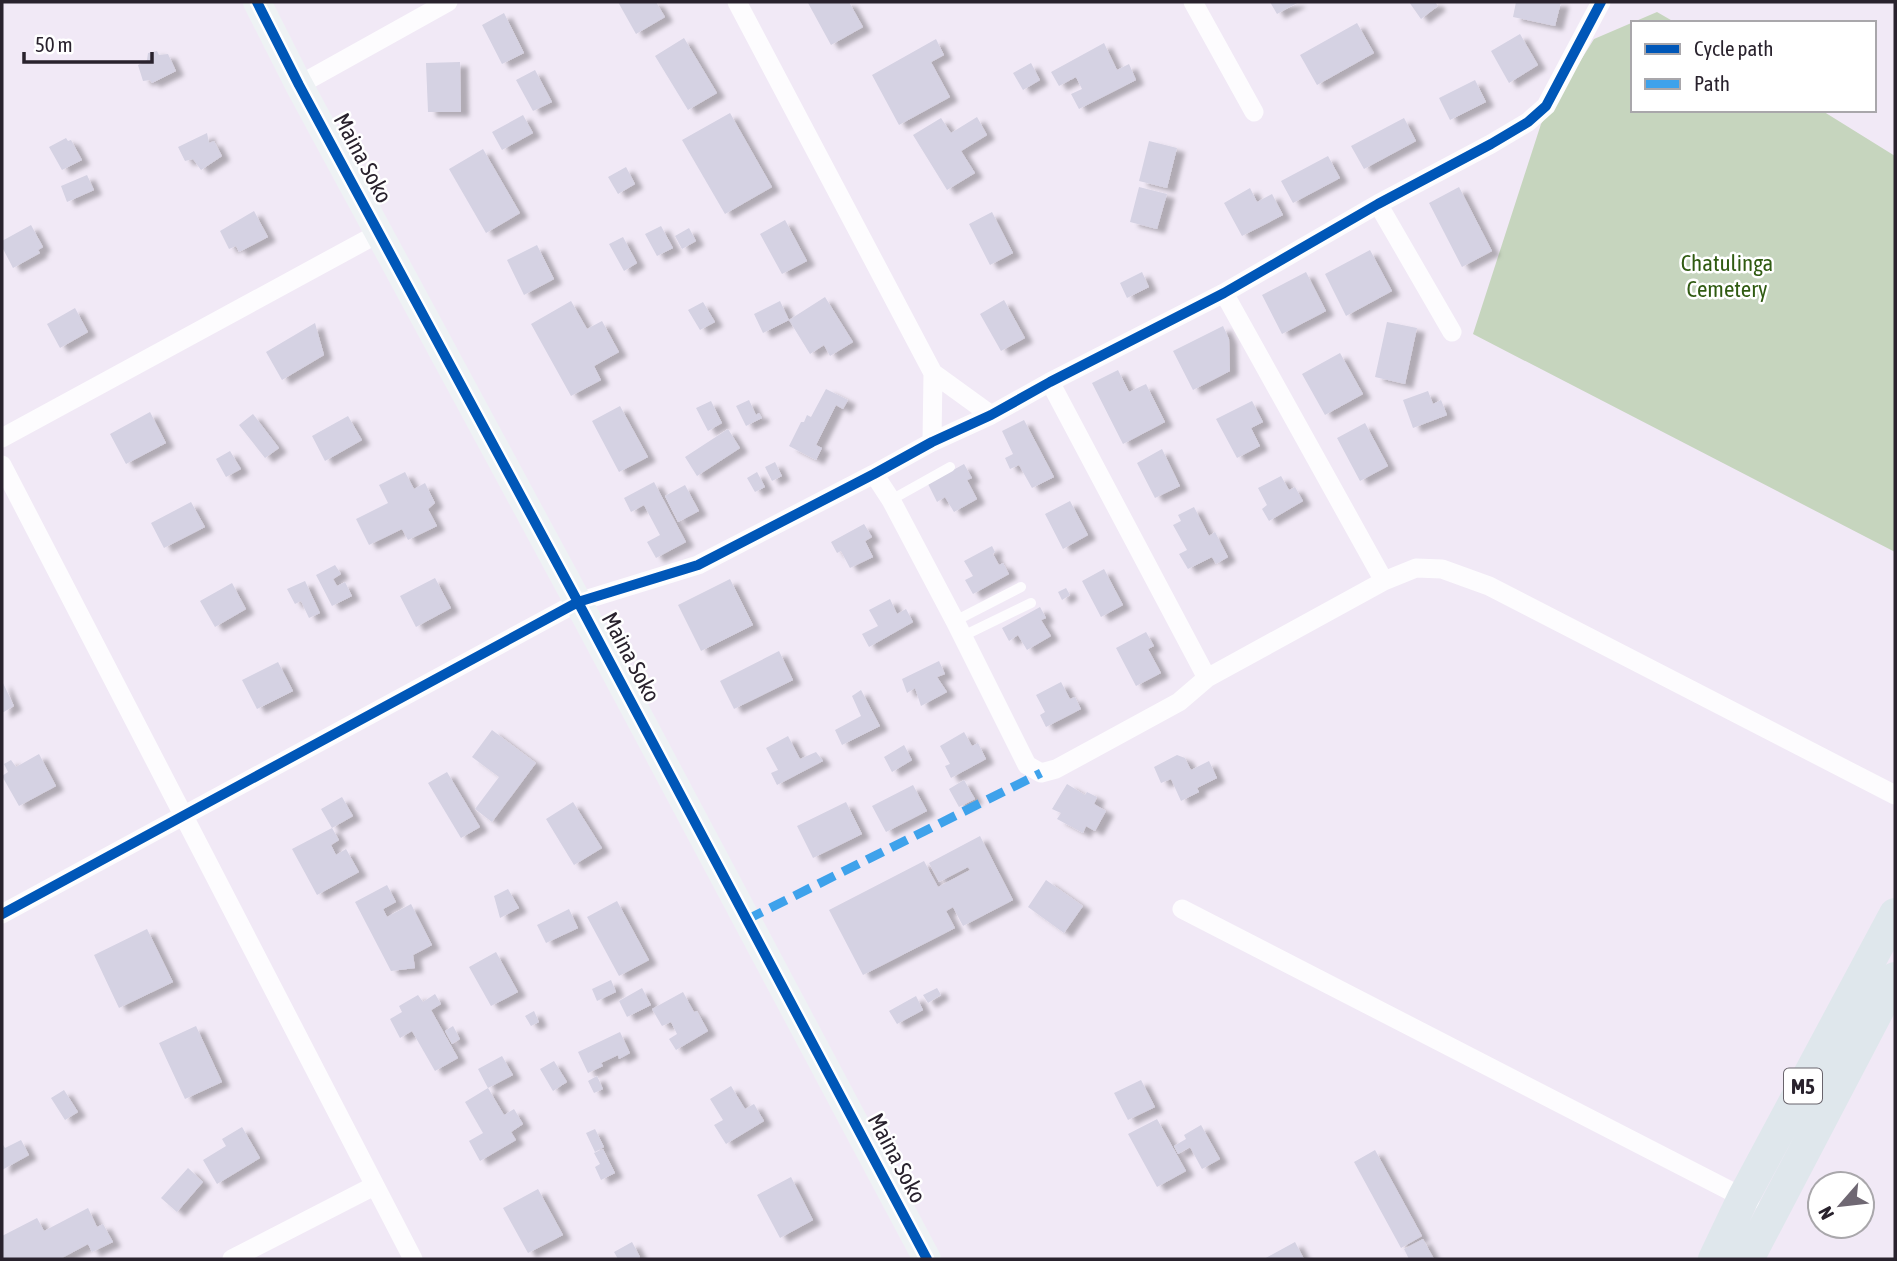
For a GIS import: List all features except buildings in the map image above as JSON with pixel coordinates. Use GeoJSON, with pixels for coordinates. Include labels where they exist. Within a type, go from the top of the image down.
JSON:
{"type":"FeatureCollection","features":[{"type":"Feature","properties":{"kind":"main road","name":"M5"},"geometry":{"type":"LineString","coordinates":[[1713,1259],[1895,915]]}},
{"type":"Feature","properties":{"kind":"main road","name":"M5"},"geometry":{"type":"LineString","coordinates":[[1748,1259],[1895,978]]}},
{"type":"Feature","properties":{"kind":"street","name":"Maina Soko"},"geometry":{"type":"LineString","coordinates":[[257,2],[927,1259]]}},
{"type":"Feature","properties":{"kind":"street"},"geometry":{"type":"LineString","coordinates":[[299,85],[448,2]]}},
{"type":"Feature","properties":{"kind":"street"},"geometry":{"type":"LineString","coordinates":[[737,2],[933,373],[991,415]]}},
{"type":"Feature","properties":{"kind":"street"},"geometry":{"type":"LineString","coordinates":[[1193,2],[1254,112]]}},
{"type":"Feature","properties":{"kind":"street"},"geometry":{"type":"LineString","coordinates":[[2,914],[578,602],[698,565],[1224,293],[1378,204],[1491,144],[1528,122],[1546,106],[1601,2]]}},
{"type":"Feature","properties":{"kind":"street"},"geometry":{"type":"LineString","coordinates":[[1378,204],[1452,332]]}},
{"type":"Feature","properties":{"kind":"street"},"geometry":{"type":"LineString","coordinates":[[2,438],[379,233]]}},
{"type":"Feature","properties":{"kind":"street"},"geometry":{"type":"LineString","coordinates":[[1224,293],[1384,581]]}},
{"type":"Feature","properties":{"kind":"street"},"geometry":{"type":"LineString","coordinates":[[932,442],[933,373]]}},
{"type":"Feature","properties":{"kind":"street"},"geometry":{"type":"LineString","coordinates":[[1050,382],[1207,678]]}},
{"type":"Feature","properties":{"kind":"street"},"geometry":{"type":"LineString","coordinates":[[2,465],[413,1259]]}},
{"type":"Feature","properties":{"kind":"street"},"geometry":{"type":"LineString","coordinates":[[874,474],[891,500],[959,629],[1027,765],[1041,773],[1056,769],[1147,721],[1179,702],[1207,678],[1384,581],[1416,568],[1443,569],[1489,586],[1895,795]]}},
{"type":"Feature","properties":{"kind":"street"},"geometry":{"type":"LineString","coordinates":[[1182,909],[1743,1198],[1774,1209]]}},
{"type":"Feature","properties":{"kind":"street"},"geometry":{"type":"LineString","coordinates":[[232,1259],[374,1186]]}},
{"type":"Feature","properties":{"kind":"lane"},"geometry":{"type":"LineString","coordinates":[[891,500],[950,467]]}},
{"type":"Feature","properties":{"kind":"lane"},"geometry":{"type":"LineString","coordinates":[[959,629],[1021,587]]}},
{"type":"Feature","properties":{"kind":"lane"},"geometry":{"type":"LineString","coordinates":[[959,629],[1031,603]]}},
{"type":"Feature","properties":{"kind":"green space","name":"Chatulinga Cemetery"},"geometry":{"type":"Polygon","coordinates":[[[1657,12],[1673,21],[1636,21],[1657,12]]]}},
{"type":"Feature","properties":{"kind":"green space","name":"Chatulinga Cemetery"},"geometry":{"type":"Polygon","coordinates":[[[1631,23],[1631,112],[1824,112],[1895,156],[1895,552],[1473,334],[1541,124],[1594,39],[1631,23]]]}},
{"type":"Feature","properties":{"kind":"marked path"},"geometry":{"type":"LineString","coordinates":[[746,920],[1041,773]]}},
{"type":"Feature","properties":{"kind":"cycle path"},"geometry":{"type":"LineString","coordinates":[[257,2],[927,1259]]}},
{"type":"Feature","properties":{"kind":"cycle path"},"geometry":{"type":"LineString","coordinates":[[2,914],[578,602],[698,565],[1224,293],[1378,204],[1491,144],[1528,122],[1546,106],[1601,2]]}}]}
